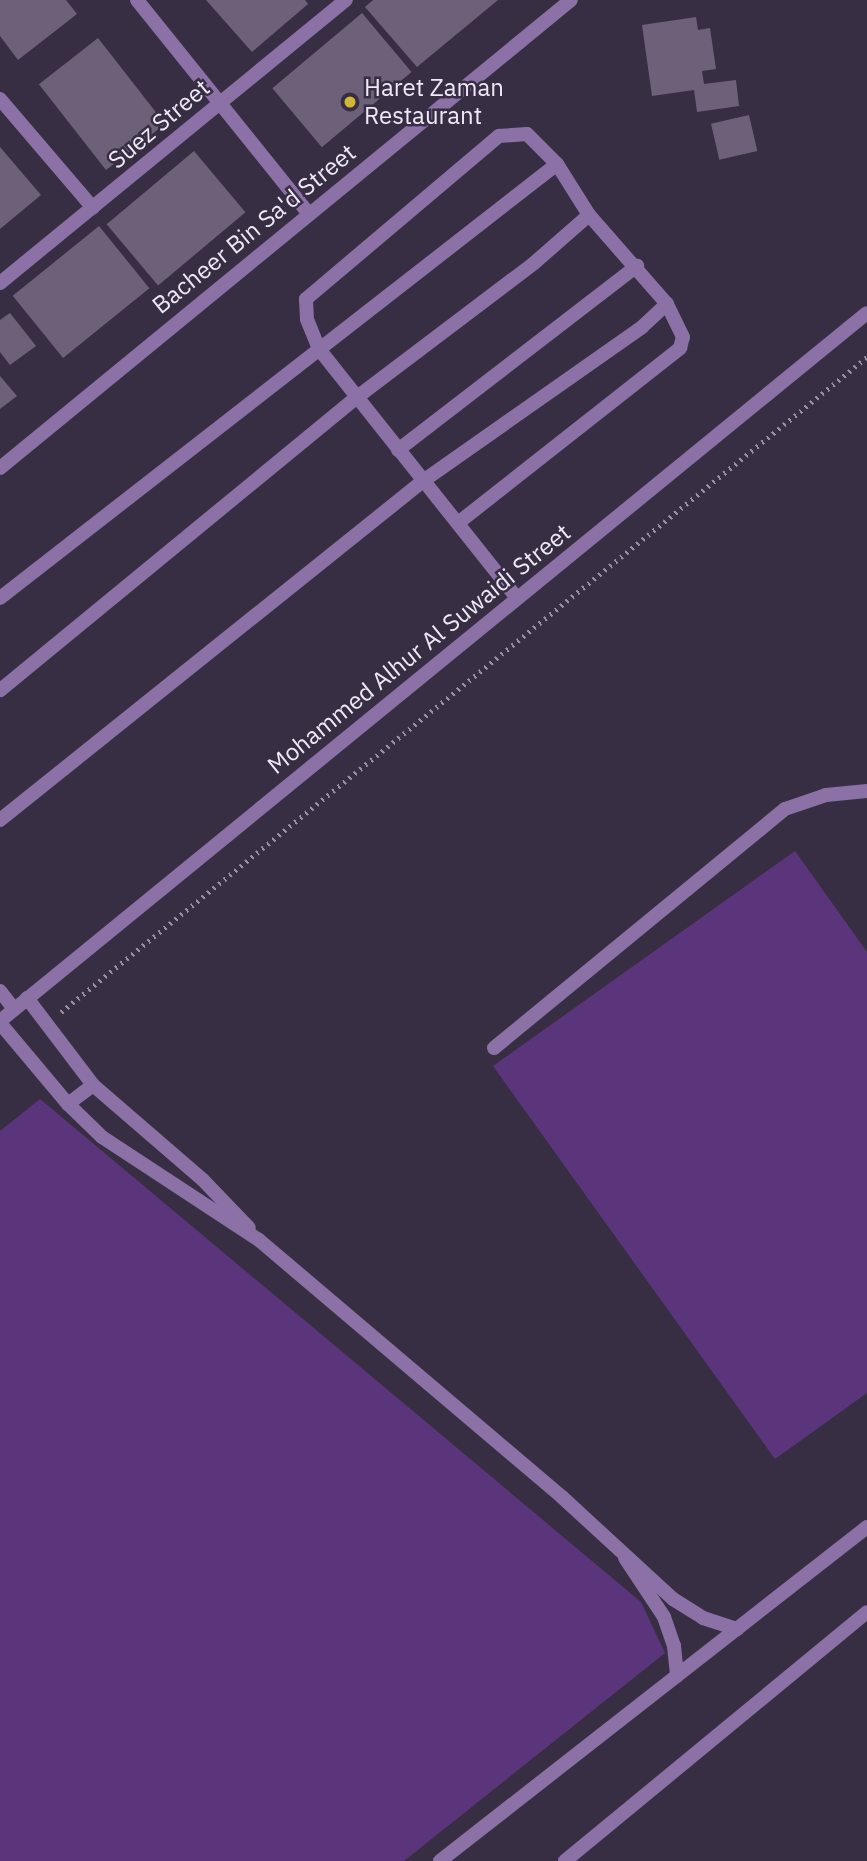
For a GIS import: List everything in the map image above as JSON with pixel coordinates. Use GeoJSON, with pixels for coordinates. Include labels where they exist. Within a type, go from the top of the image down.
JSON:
{"type":"FeatureCollection","features":[{"type":"Feature","properties":{"kind":"street"},"geometry":{"type":"LineString","coordinates":[[137,0],[309,214]]}},
{"type":"Feature","properties":{"kind":"street","name":"Suez Street"},"geometry":{"type":"LineString","coordinates":[[0,283],[346,0]]}},
{"type":"Feature","properties":{"kind":"street","name":"Bacheer Bin Sa'd Street"},"geometry":{"type":"LineString","coordinates":[[0,468],[571,0]]}},
{"type":"Feature","properties":{"kind":"street"},"geometry":{"type":"LineString","coordinates":[[0,99],[93,208]]}},
{"type":"Feature","properties":{"kind":"street"},"geometry":{"type":"LineString","coordinates":[[457,523],[680,348],[683,337],[667,304],[637,266],[589,215],[557,164],[527,134],[499,136],[306,299],[307,320],[319,349],[398,450],[517,598]]}},
{"type":"Feature","properties":{"kind":"street"},"geometry":{"type":"LineString","coordinates":[[0,598],[557,164]]}},
{"type":"Feature","properties":{"kind":"street"},"geometry":{"type":"LineString","coordinates":[[0,690],[357,397],[533,264],[589,215]]}},
{"type":"Feature","properties":{"kind":"street"},"geometry":{"type":"LineString","coordinates":[[398,450],[637,266]]}},
{"type":"Feature","properties":{"kind":"street"},"geometry":{"type":"LineString","coordinates":[[0,821],[423,481],[642,327],[667,304]]}},
{"type":"Feature","properties":{"kind":"street","name":"Mohammed Alhur Al Suwaidi Street"},"geometry":{"type":"LineString","coordinates":[[0,1022],[867,313]]}},
{"type":"Feature","properties":{"kind":"street"},"geometry":{"type":"LineString","coordinates":[[494,1048],[785,809],[826,794],[867,791]]}},
{"type":"Feature","properties":{"kind":"street"},"geometry":{"type":"LineString","coordinates":[[0,991],[14,1009]]}},
{"type":"Feature","properties":{"kind":"street"},"geometry":{"type":"LineString","coordinates":[[27,998],[93,1085],[203,1180],[259,1240],[687,1609],[737,1629]]}},
{"type":"Feature","properties":{"kind":"street"},"geometry":{"type":"LineString","coordinates":[[0,1022],[68,1104],[121,1152],[259,1240]]}},
{"type":"Feature","properties":{"kind":"street"},"geometry":{"type":"LineString","coordinates":[[68,1104],[93,1085]]}},
{"type":"Feature","properties":{"kind":"street"},"geometry":{"type":"LineString","coordinates":[[440,1861],[867,1527]]}},
{"type":"Feature","properties":{"kind":"street"},"geometry":{"type":"LineString","coordinates":[[623,1554],[664,1617],[674,1646],[677,1676]]}},
{"type":"Feature","properties":{"kind":"street"},"geometry":{"type":"LineString","coordinates":[[565,1861],[867,1612]]}},
{"type":"Feature","properties":{"kind":"path"},"geometry":{"type":"LineString","coordinates":[[46,1024],[867,357]]}},
{"type":"Feature","properties":{"kind":"shaded area"},"geometry":{"type":"Polygon","coordinates":[[[795,851],[867,952],[867,1393],[775,1459],[493,1066],[795,851]]]}},
{"type":"Feature","properties":{"kind":"shaded area"},"geometry":{"type":"Polygon","coordinates":[[[40,1099],[641,1602],[665,1653],[404,1861],[0,1861],[0,1131],[40,1099]]]}},
{"type":"Feature","properties":{"kind":"building"},"geometry":{"type":"Polygon","coordinates":[[[0,0],[66,0],[77,14],[18,60],[0,36],[0,0]]]}},
{"type":"Feature","properties":{"kind":"building"},"geometry":{"type":"Polygon","coordinates":[[[206,0],[305,0],[308,4],[252,52],[206,0]]]}},
{"type":"Feature","properties":{"kind":"building"},"geometry":{"type":"Polygon","coordinates":[[[373,0],[498,0],[417,67],[365,7],[373,0]]]}},
{"type":"Feature","properties":{"kind":"building"},"geometry":{"type":"Polygon","coordinates":[[[362,13],[411,72],[322,147],[272,88],[362,13]]]}},
{"type":"Feature","properties":{"kind":"building"},"geometry":{"type":"Polygon","coordinates":[[[696,17],[698,30],[710,28],[716,69],[702,71],[704,84],[736,80],[739,106],[697,112],[694,90],[652,96],[642,25],[696,17]]]}},
{"type":"Feature","properties":{"kind":"building"},"geometry":{"type":"Polygon","coordinates":[[[98,38],[165,124],[106,170],[39,84],[98,38]]]}},
{"type":"Feature","properties":{"kind":"building"},"geometry":{"type":"Polygon","coordinates":[[[749,115],[757,151],[719,160],[711,124],[749,115]]]}},
{"type":"Feature","properties":{"kind":"building"},"geometry":{"type":"Polygon","coordinates":[[[0,147],[41,195],[0,229],[0,147]]]}},
{"type":"Feature","properties":{"kind":"building"},"geometry":{"type":"Polygon","coordinates":[[[194,151],[245,212],[158,286],[107,224],[194,151]]]}},
{"type":"Feature","properties":{"kind":"building"},"geometry":{"type":"Polygon","coordinates":[[[99,226],[149,288],[63,358],[13,296],[99,226]]]}},
{"type":"Feature","properties":{"kind":"building"},"geometry":{"type":"Polygon","coordinates":[[[10,313],[36,346],[10,365],[0,352],[0,320],[10,313]]]}},
{"type":"Feature","properties":{"kind":"building"},"geometry":{"type":"Polygon","coordinates":[[[0,376],[17,396],[0,409],[0,376]]]}},
{"type":"Feature","properties":{"kind":"place","name":"Haret Zaman Restaurant"},"geometry":{"type":"Point","coordinates":[350,102]}}]}
